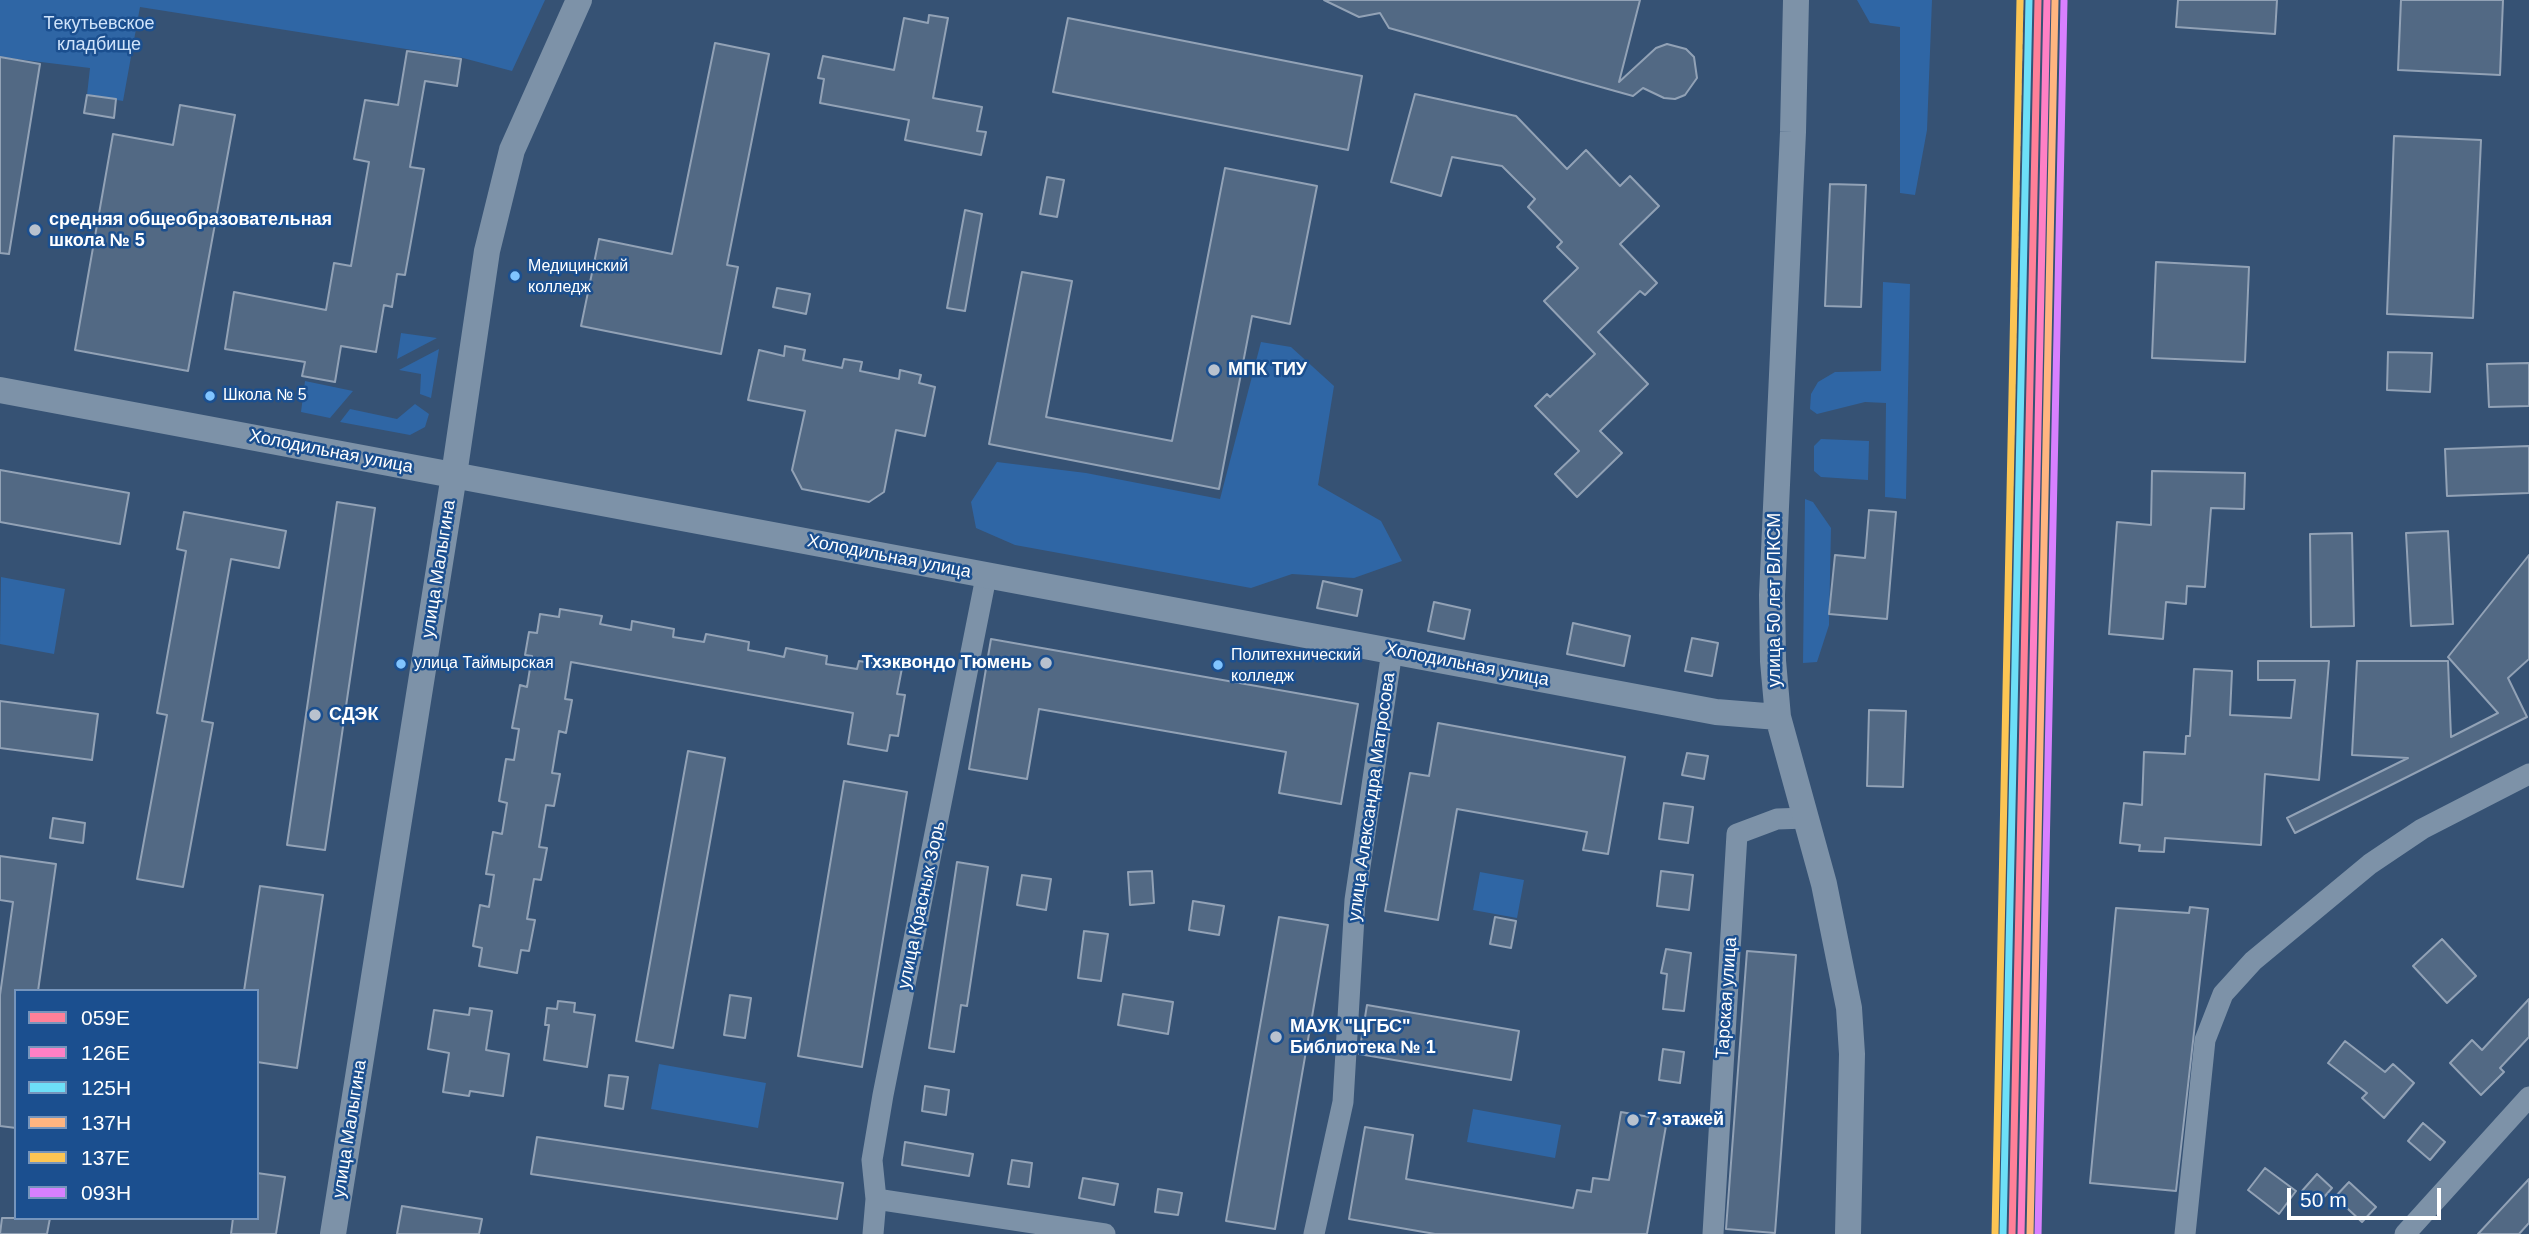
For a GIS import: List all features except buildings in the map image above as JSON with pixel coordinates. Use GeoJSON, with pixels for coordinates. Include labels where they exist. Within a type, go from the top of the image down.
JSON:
{"type":"FeatureCollection","features":[{"type":"Feature","properties":{"kind":"street","name":"улица Малыгина"},"geometry":{"type":"LineString","coordinates":[[333,1234],[487,251],[512,150],[579,0]]}},
{"type":"Feature","properties":{"kind":"street","name":"улица 50 лет ВЛКСМ"},"geometry":{"type":"LineString","coordinates":[[1796,0],[1793,132],[1772,595],[1773,661],[1778,717],[1824,884],[1849,1008],[1852,1055],[1848,1234]]}},
{"type":"Feature","properties":{"kind":"street","name":"Холодильная улица"},"geometry":{"type":"LineString","coordinates":[[0,390],[1716,712],[1778,717]]}},
{"type":"Feature","properties":{"kind":"street","name":"улица Красных Зорь"},"geometry":{"type":"LineString","coordinates":[[873,1234],[876,1199],[872,1160],[883,1095],[986,577]]}},
{"type":"Feature","properties":{"kind":"street","name":"улица Александра Матросова"},"geometry":{"type":"LineString","coordinates":[[1314,1234],[1343,1102],[1355,900],[1392,651]]}},
{"type":"Feature","properties":{"kind":"street"},"geometry":{"type":"LineString","coordinates":[[2185,1234],[2205,1040],[2223,994],[2253,961],[2370,864],[2422,829],[2529,774]]}},
{"type":"Feature","properties":{"kind":"street","name":"Тарская улица"},"geometry":{"type":"LineString","coordinates":[[1713,1234],[1737,834],[1777,818],[1806,818]]}},
{"type":"Feature","properties":{"kind":"street"},"geometry":{"type":"LineString","coordinates":[[2405,1234],[2529,1097]]}},
{"type":"Feature","properties":{"kind":"street"},"geometry":{"type":"LineString","coordinates":[[876,1199],[1105,1234]]}},
{"type":"Feature","properties":{"kind":"green space","name":"Текутьевское кладбище"},"geometry":{"type":"Polygon","coordinates":[[[0,0],[545,0],[512,71],[463,58],[140,7],[123,101],[87,95],[90,68],[0,57],[0,0]]]}},
{"type":"Feature","properties":{"kind":"green space"},"geometry":{"type":"Polygon","coordinates":[[[1857,0],[1932,0],[1927,130],[1915,195],[1900,193],[1900,27],[1870,23],[1857,0]]]}},
{"type":"Feature","properties":{"kind":"green space"},"geometry":{"type":"Polygon","coordinates":[[[1883,282],[1910,284],[1906,499],[1885,497],[1886,403],[1865,402],[1817,414],[1810,409],[1811,394],[1818,382],[1835,372],[1881,371],[1883,282]]]}},
{"type":"Feature","properties":{"kind":"green space"},"geometry":{"type":"Polygon","coordinates":[[[401,333],[437,338],[397,359],[401,333]]]}},
{"type":"Feature","properties":{"kind":"green space"},"geometry":{"type":"Polygon","coordinates":[[[1261,342],[1291,347],[1334,386],[1318,485],[1381,521],[1402,561],[1354,578],[1292,574],[1251,588],[1015,545],[976,528],[971,502],[997,462],[1086,473],[1220,499],[1261,342]]]}},
{"type":"Feature","properties":{"kind":"green space"},"geometry":{"type":"Polygon","coordinates":[[[439,349],[431,398],[420,394],[421,374],[399,370],[439,349]]]}},
{"type":"Feature","properties":{"kind":"green space"},"geometry":{"type":"Polygon","coordinates":[[[305,381],[353,391],[330,418],[301,412],[305,381]]]}},
{"type":"Feature","properties":{"kind":"green space"},"geometry":{"type":"Polygon","coordinates":[[[415,404],[429,414],[425,427],[410,435],[340,422],[350,409],[397,419],[415,404]]]}},
{"type":"Feature","properties":{"kind":"green space"},"geometry":{"type":"Polygon","coordinates":[[[1821,439],[1869,441],[1868,480],[1821,477],[1814,471],[1814,446],[1821,439]]]}},
{"type":"Feature","properties":{"kind":"green space"},"geometry":{"type":"Polygon","coordinates":[[[1805,499],[1813,502],[1831,528],[1829,625],[1817,662],[1803,663],[1805,499]]]}},
{"type":"Feature","properties":{"kind":"green space"},"geometry":{"type":"Polygon","coordinates":[[[1,577],[65,589],[54,654],[0,644],[1,577]]]}},
{"type":"Feature","properties":{"kind":"green space"},"geometry":{"type":"Polygon","coordinates":[[[1480,872],[1524,880],[1517,918],[1473,910],[1480,872]]]}},
{"type":"Feature","properties":{"kind":"green space"},"geometry":{"type":"Polygon","coordinates":[[[659,1064],[766,1083],[758,1128],[651,1109],[659,1064]]]}},
{"type":"Feature","properties":{"kind":"green space"},"geometry":{"type":"Polygon","coordinates":[[[1473,1109],[1561,1125],[1555,1158],[1467,1142],[1473,1109]]]}},
{"type":"Feature","properties":{"kind":"railway"},"geometry":{"type":"LineString","coordinates":[[1995,1234],[2021,0]]}},
{"type":"Feature","properties":{"kind":"transit line","name":"137Е"},"geometry":{"type":"LineString","coordinates":[[1995,1234],[2020,0]]}},
{"type":"Feature","properties":{"kind":"transit line","name":"125Н"},"geometry":{"type":"LineString","coordinates":[[2003,1234],[2029,0]]}},
{"type":"Feature","properties":{"kind":"transit line","name":"059Е"},"geometry":{"type":"LineString","coordinates":[[2012,1234],[2038,0]]}},
{"type":"Feature","properties":{"kind":"transit line","name":"126Е"},"geometry":{"type":"LineString","coordinates":[[2021,1234],[2047,0]]}},
{"type":"Feature","properties":{"kind":"transit line","name":"137Н"},"geometry":{"type":"LineString","coordinates":[[2030,1234],[2055,0]]}},
{"type":"Feature","properties":{"kind":"transit line","name":"093Н"},"geometry":{"type":"LineString","coordinates":[[2038,1234],[2064,1]]}},
{"type":"Feature","properties":{"kind":"place","name":"средняя общеобразовательная школа № 5"},"geometry":{"type":"Point","coordinates":[35,230]}},
{"type":"Feature","properties":{"kind":"place","name":"Медицинский колледж"},"geometry":{"type":"Point","coordinates":[515,276]}},
{"type":"Feature","properties":{"kind":"place","name":"МПК ТИУ"},"geometry":{"type":"Point","coordinates":[1214,370]}},
{"type":"Feature","properties":{"kind":"place","name":"Школа № 5"},"geometry":{"type":"Point","coordinates":[210,396]}},
{"type":"Feature","properties":{"kind":"place","name":"Тхэквондо Тюмень"},"geometry":{"type":"Point","coordinates":[1046,663]}},
{"type":"Feature","properties":{"kind":"place","name":"улица Таймырская"},"geometry":{"type":"Point","coordinates":[401,664]}},
{"type":"Feature","properties":{"kind":"place","name":"Политехнический колледж"},"geometry":{"type":"Point","coordinates":[1218,665]}},
{"type":"Feature","properties":{"kind":"place","name":"СДЭК"},"geometry":{"type":"Point","coordinates":[315,715]}},
{"type":"Feature","properties":{"kind":"place","name":"МАУК \"ЦГБС\" Библиотека № 1"},"geometry":{"type":"Point","coordinates":[1276,1037]}},
{"type":"Feature","properties":{"kind":"place","name":"7 этажей"},"geometry":{"type":"Point","coordinates":[1633,1120]}}]}
